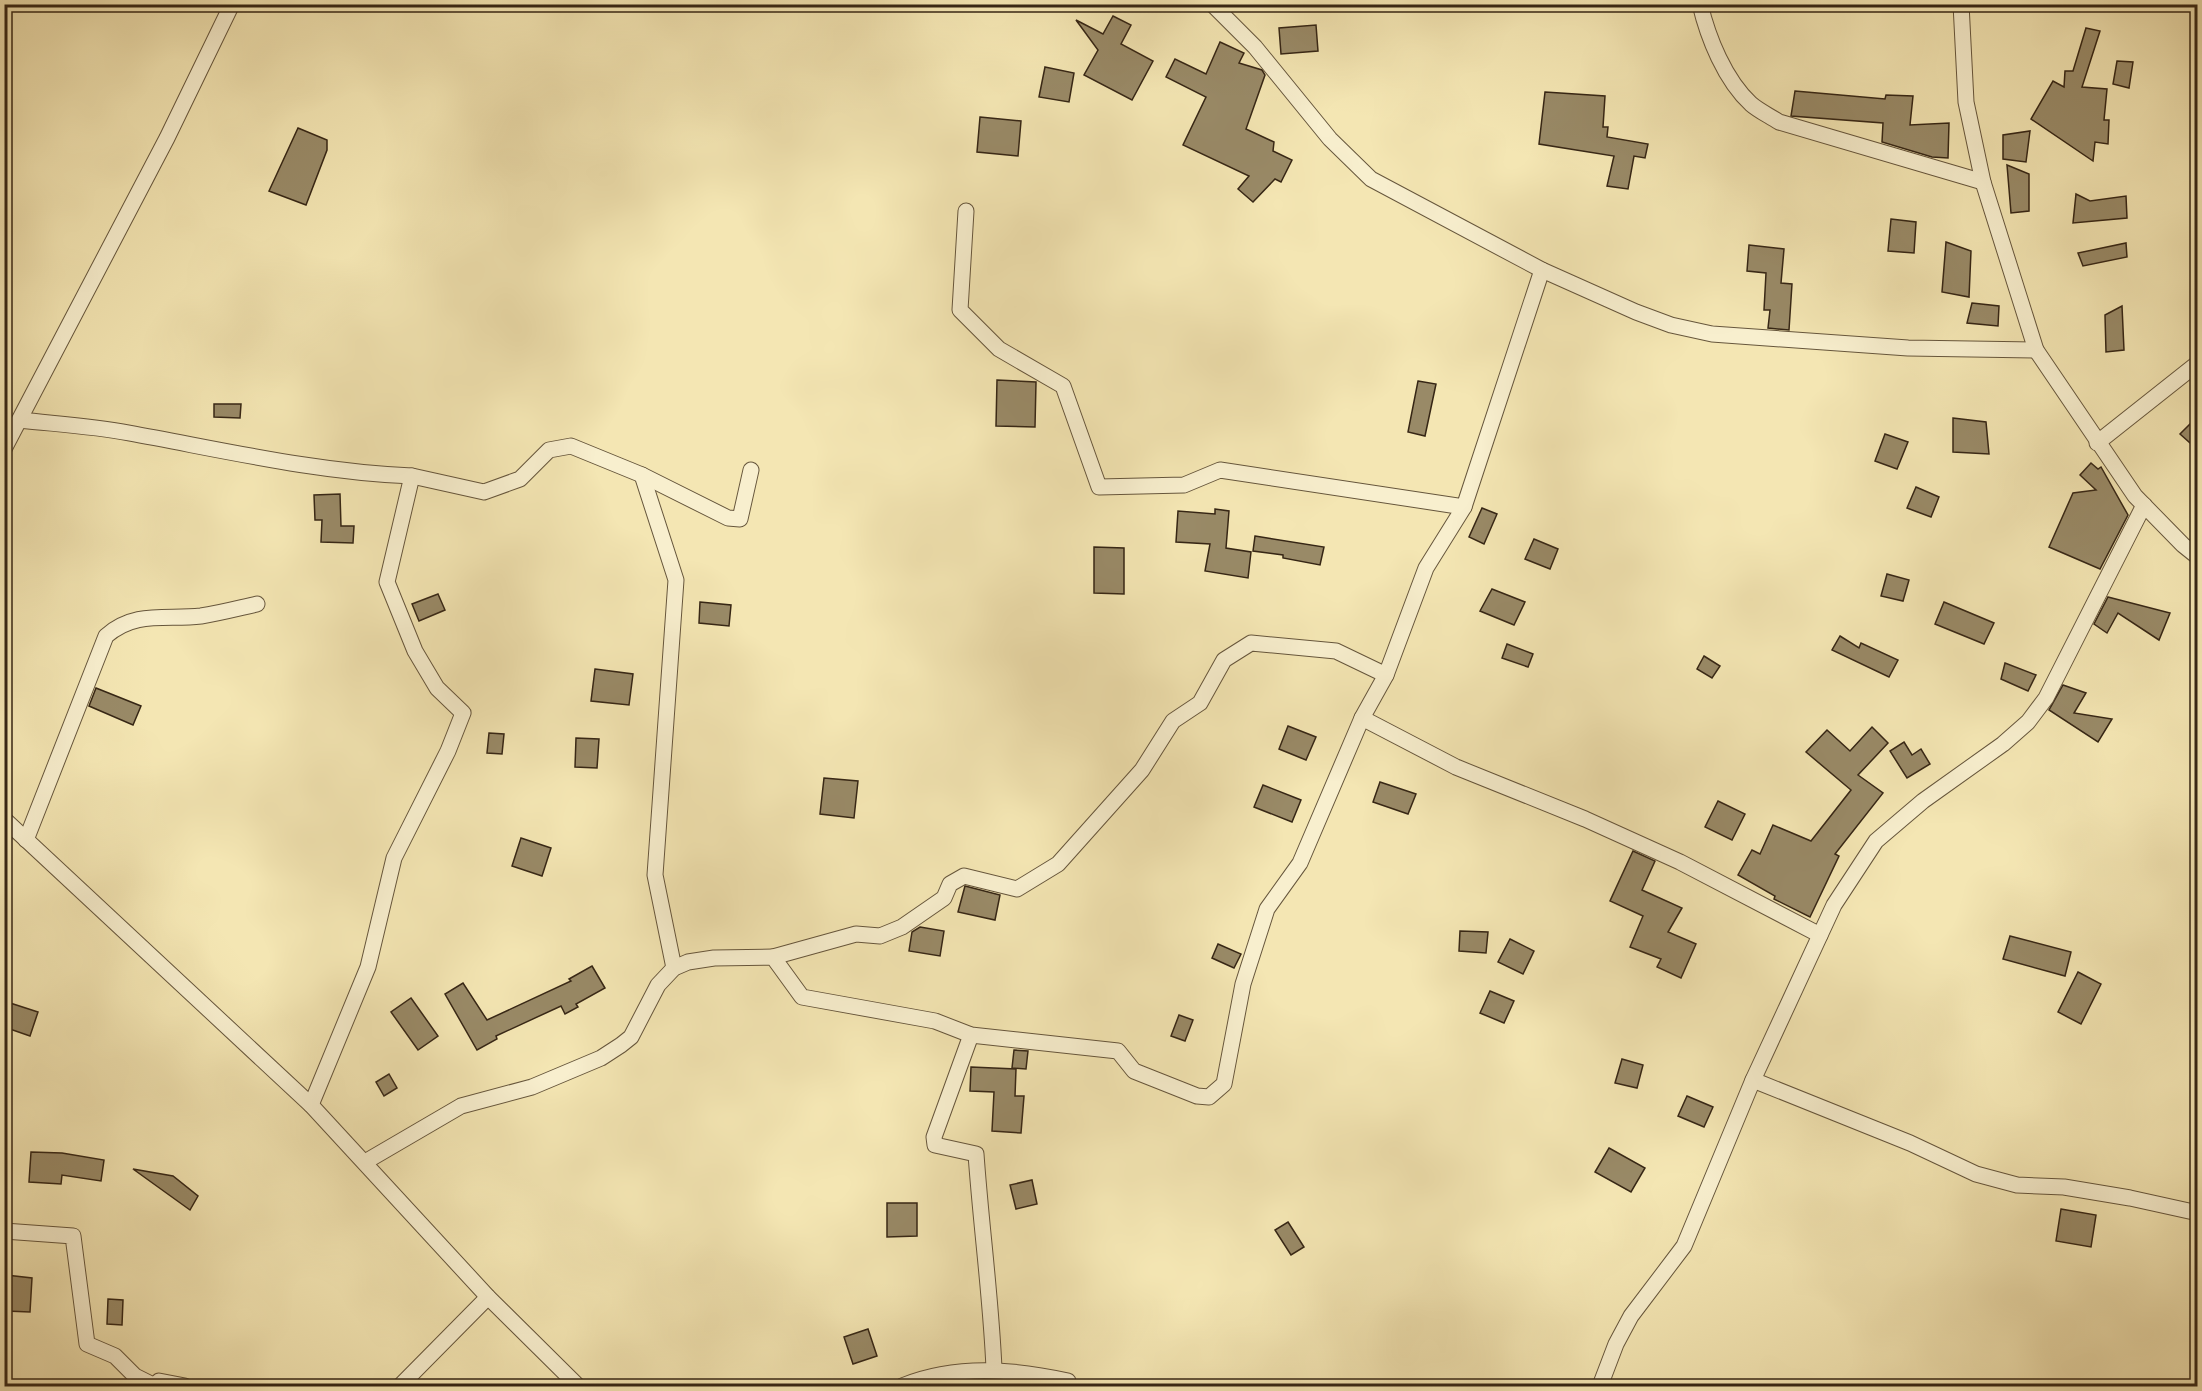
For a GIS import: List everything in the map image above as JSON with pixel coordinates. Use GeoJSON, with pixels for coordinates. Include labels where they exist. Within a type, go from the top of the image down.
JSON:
{"type":"FeatureCollection","features":[{"type":"Feature","properties":{"kind":"street"},"geometry":{"type":"LineString","coordinates":[[4,450],[167,138],[232,4]]}},
{"type":"Feature","properties":{"kind":"street"},"geometry":{"type":"LineString","coordinates":[[1212,4],[1255,47],[1330,139],[1371,179],[1542,270],[1636,312],[1671,325],[1712,334],[1908,348],[2036,350]]}},
{"type":"Feature","properties":{"kind":"street"},"geometry":{"type":"LineString","coordinates":[[1700,4],[1705,29],[1734,84],[1752,104],[1779,122],[1983,182]]}},
{"type":"Feature","properties":{"kind":"street"},"geometry":{"type":"LineString","coordinates":[[1961,4],[1966,102],[1983,182],[2036,350],[2097,443],[2144,505],[2198,557]]}},
{"type":"Feature","properties":{"kind":"street"},"geometry":{"type":"LineString","coordinates":[[966,212],[960,310],[999,349],[1063,386],[1099,487],[1184,485],[1220,470],[1464,507]]}},
{"type":"Feature","properties":{"kind":"street"},"geometry":{"type":"LineString","coordinates":[[773,957],[802,997],[934,1022],[971,1035],[1118,1052],[1134,1071],[1197,1095],[1209,1097],[1224,1084],[1243,984],[1267,909],[1300,863],[1362,718],[1386,675],[1426,568],[1464,507],[1542,270]]}},
{"type":"Feature","properties":{"kind":"street"},"geometry":{"type":"LineString","coordinates":[[2097,443],[2198,363]]}},
{"type":"Feature","properties":{"kind":"street"},"geometry":{"type":"LineString","coordinates":[[20,420],[127,432],[243,456],[353,473],[412,476],[484,492],[520,479],[549,450],[571,446],[642,475],[728,518],[740,519],[751,470]]}},
{"type":"Feature","properties":{"kind":"street"},"geometry":{"type":"LineString","coordinates":[[642,475],[676,580],[655,875],[674,968]]}},
{"type":"Feature","properties":{"kind":"street"},"geometry":{"type":"LineString","coordinates":[[311,1105],[368,967],[394,858],[448,751],[463,712],[437,688],[415,651],[387,582],[412,476]]}},
{"type":"Feature","properties":{"kind":"street"},"geometry":{"type":"LineString","coordinates":[[1600,1386],[1616,1344],[1631,1316],[1684,1246],[1753,1080],[1834,905],[1876,841],[1923,801],[2004,744],[2028,722],[2040,706],[2144,505]]}},
{"type":"Feature","properties":{"kind":"street"},"geometry":{"type":"LineString","coordinates":[[26,840],[106,636],[114,629],[145,616],[200,616],[257,604]]}},
{"type":"Feature","properties":{"kind":"street"},"geometry":{"type":"LineString","coordinates":[[365,1162],[461,1106],[532,1087],[615,1049],[631,1037],[658,985],[674,968],[688,962],[714,958],[773,957],[856,934],[880,936],[902,927],[944,898],[950,884],[964,876],[1017,889],[1058,864],[1142,770],[1173,721],[1200,703],[1224,660],[1251,643],[1336,651],[1386,675]]}},
{"type":"Feature","properties":{"kind":"street"},"geometry":{"type":"LineString","coordinates":[[1362,718],[1455,767],[1586,819],[1680,862],[1820,935]]}},
{"type":"Feature","properties":{"kind":"street"},"geometry":{"type":"LineString","coordinates":[[4,819],[311,1105],[488,1297],[579,1386]]}},
{"type":"Feature","properties":{"kind":"street"},"geometry":{"type":"LineString","coordinates":[[971,1035],[934,1137],[934,1145],[976,1154],[985,1270],[991,1303],[994,1370]]}},
{"type":"Feature","properties":{"kind":"street"},"geometry":{"type":"LineString","coordinates":[[1753,1080],[1910,1143],[1976,1174],[2017,1185],[2064,1187],[2130,1197],[2198,1213]]}},
{"type":"Feature","properties":{"kind":"street"},"geometry":{"type":"LineString","coordinates":[[4,1231],[74,1236],[87,1344],[115,1356],[135,1376],[155,1386],[164,1381],[185,1386]]}},
{"type":"Feature","properties":{"kind":"street"},"geometry":{"type":"LineString","coordinates":[[400,1386],[488,1297]]}},
{"type":"Feature","properties":{"kind":"street"},"geometry":{"type":"LineString","coordinates":[[902,1386],[927,1376],[994,1370],[1068,1381]]}},
{"type":"Feature","properties":{"kind":"building"},"geometry":{"type":"Polygon","coordinates":[[[1113,16],[1131,25],[1121,44],[1153,61],[1132,100],[1084,75],[1098,50],[1076,20],[1103,34],[1113,16]]]}},
{"type":"Feature","properties":{"kind":"building"},"geometry":{"type":"Polygon","coordinates":[[[1316,25],[1318,51],[1281,54],[1279,28],[1316,25]]]}},
{"type":"Feature","properties":{"kind":"building"},"geometry":{"type":"Polygon","coordinates":[[[2086,28],[2100,31],[2082,87],[2107,89],[2104,120],[2109,120],[2108,144],[2095,142],[2093,161],[2031,119],[2053,81],[2064,87],[2065,71],[2073,71],[2086,28]]]}},
{"type":"Feature","properties":{"kind":"building"},"geometry":{"type":"Polygon","coordinates":[[[1220,42],[1244,53],[1239,63],[1262,70],[1265,75],[1246,129],[1274,142],[1273,151],[1292,160],[1281,182],[1275,179],[1253,202],[1238,189],[1249,176],[1183,145],[1206,97],[1166,77],[1175,59],[1206,74],[1220,42]]]}},
{"type":"Feature","properties":{"kind":"building"},"geometry":{"type":"Polygon","coordinates":[[[2117,61],[2133,62],[2129,88],[2113,84],[2117,61]]]}},
{"type":"Feature","properties":{"kind":"building"},"geometry":{"type":"Polygon","coordinates":[[[1045,67],[1074,73],[1069,102],[1039,97],[1045,67]]]}},
{"type":"Feature","properties":{"kind":"building"},"geometry":{"type":"Polygon","coordinates":[[[1795,91],[1885,99],[1886,95],[1913,96],[1910,125],[1949,123],[1948,158],[1932,157],[1882,142],[1883,123],[1791,116],[1795,91]]]}},
{"type":"Feature","properties":{"kind":"building"},"geometry":{"type":"Polygon","coordinates":[[[1545,92],[1605,96],[1603,127],[1608,127],[1607,137],[1648,144],[1645,158],[1634,156],[1628,189],[1607,186],[1614,156],[1539,144],[1545,92]]]}},
{"type":"Feature","properties":{"kind":"building"},"geometry":{"type":"Polygon","coordinates":[[[980,117],[1021,121],[1018,156],[977,152],[980,117]]]}},
{"type":"Feature","properties":{"kind":"building"},"geometry":{"type":"Polygon","coordinates":[[[298,128],[327,140],[327,150],[306,205],[269,191],[298,128]]]}},
{"type":"Feature","properties":{"kind":"building"},"geometry":{"type":"Polygon","coordinates":[[[2030,131],[2026,162],[2003,159],[2003,135],[2030,131]]]}},
{"type":"Feature","properties":{"kind":"building"},"geometry":{"type":"Polygon","coordinates":[[[2007,165],[2029,174],[2029,211],[2011,213],[2007,165]]]}},
{"type":"Feature","properties":{"kind":"building"},"geometry":{"type":"Polygon","coordinates":[[[2076,194],[2090,201],[2126,196],[2127,218],[2073,223],[2076,194]]]}},
{"type":"Feature","properties":{"kind":"building"},"geometry":{"type":"Polygon","coordinates":[[[1891,219],[1916,222],[1914,253],[1888,251],[1891,219]]]}},
{"type":"Feature","properties":{"kind":"building"},"geometry":{"type":"Polygon","coordinates":[[[1946,242],[1971,251],[1969,297],[1942,292],[1946,242]]]}},
{"type":"Feature","properties":{"kind":"building"},"geometry":{"type":"Polygon","coordinates":[[[2126,243],[2127,257],[2083,266],[2078,253],[2126,243]]]}},
{"type":"Feature","properties":{"kind":"building"},"geometry":{"type":"Polygon","coordinates":[[[1749,245],[1784,249],[1781,283],[1792,284],[1789,330],[1768,328],[1770,310],[1764,310],[1766,273],[1747,271],[1749,245]]]}},
{"type":"Feature","properties":{"kind":"building"},"geometry":{"type":"Polygon","coordinates":[[[1972,303],[1999,306],[1998,326],[1967,323],[1972,303]]]}},
{"type":"Feature","properties":{"kind":"building"},"geometry":{"type":"Polygon","coordinates":[[[2122,306],[2124,350],[2106,352],[2105,315],[2122,306]]]}},
{"type":"Feature","properties":{"kind":"building"},"geometry":{"type":"Polygon","coordinates":[[[997,380],[1036,382],[1035,427],[996,426],[997,380]]]}},
{"type":"Feature","properties":{"kind":"building"},"geometry":{"type":"Polygon","coordinates":[[[1418,381],[1436,384],[1425,436],[1408,432],[1418,381]]]}},
{"type":"Feature","properties":{"kind":"building"},"geometry":{"type":"Polygon","coordinates":[[[214,404],[241,404],[240,418],[214,417],[214,404]]]}},
{"type":"Feature","properties":{"kind":"building"},"geometry":{"type":"Polygon","coordinates":[[[2198,416],[2198,450],[2180,434],[2198,416]]]}},
{"type":"Feature","properties":{"kind":"building"},"geometry":{"type":"Polygon","coordinates":[[[1953,418],[1986,422],[1989,454],[1953,452],[1953,418]]]}},
{"type":"Feature","properties":{"kind":"building"},"geometry":{"type":"Polygon","coordinates":[[[1885,434],[1908,442],[1897,469],[1875,461],[1885,434]]]}},
{"type":"Feature","properties":{"kind":"building"},"geometry":{"type":"Polygon","coordinates":[[[2091,463],[2098,469],[2101,467],[2128,515],[2100,569],[2049,547],[2073,493],[2096,490],[2080,475],[2091,463]]]}},
{"type":"Feature","properties":{"kind":"building"},"geometry":{"type":"Polygon","coordinates":[[[1916,487],[1939,497],[1931,517],[1907,508],[1916,487]]]}},
{"type":"Feature","properties":{"kind":"building"},"geometry":{"type":"Polygon","coordinates":[[[340,494],[341,526],[354,526],[353,543],[321,542],[322,520],[315,520],[314,495],[340,494]]]}},
{"type":"Feature","properties":{"kind":"building"},"geometry":{"type":"Polygon","coordinates":[[[1482,508],[1497,514],[1484,544],[1469,537],[1482,508]]]}},
{"type":"Feature","properties":{"kind":"building"},"geometry":{"type":"Polygon","coordinates":[[[1215,509],[1229,511],[1226,548],[1251,552],[1248,578],[1205,571],[1210,544],[1176,542],[1178,511],[1215,514],[1215,509]]]}},
{"type":"Feature","properties":{"kind":"building"},"geometry":{"type":"Polygon","coordinates":[[[1255,536],[1324,547],[1320,565],[1283,558],[1283,555],[1253,551],[1255,536]]]}},
{"type":"Feature","properties":{"kind":"building"},"geometry":{"type":"Polygon","coordinates":[[[1534,539],[1558,549],[1550,569],[1525,559],[1534,539]]]}},
{"type":"Feature","properties":{"kind":"building"},"geometry":{"type":"Polygon","coordinates":[[[1094,547],[1124,548],[1124,594],[1094,593],[1094,547]]]}},
{"type":"Feature","properties":{"kind":"building"},"geometry":{"type":"Polygon","coordinates":[[[1887,574],[1909,580],[1903,601],[1881,596],[1887,574]]]}},
{"type":"Feature","properties":{"kind":"building"},"geometry":{"type":"Polygon","coordinates":[[[1492,589],[1525,602],[1514,625],[1480,611],[1492,589]]]}},
{"type":"Feature","properties":{"kind":"building"},"geometry":{"type":"Polygon","coordinates":[[[438,594],[445,610],[419,621],[412,604],[438,594]]]}},
{"type":"Feature","properties":{"kind":"building"},"geometry":{"type":"Polygon","coordinates":[[[2108,597],[2170,613],[2159,640],[2118,613],[2107,633],[2094,624],[2108,597]]]}},
{"type":"Feature","properties":{"kind":"building"},"geometry":{"type":"Polygon","coordinates":[[[700,602],[731,605],[729,626],[699,623],[700,602]]]}},
{"type":"Feature","properties":{"kind":"building"},"geometry":{"type":"Polygon","coordinates":[[[1944,602],[1994,623],[1984,644],[1935,624],[1944,602]]]}},
{"type":"Feature","properties":{"kind":"building"},"geometry":{"type":"Polygon","coordinates":[[[1840,636],[1859,648],[1861,643],[1898,660],[1889,677],[1832,650],[1840,636]]]}},
{"type":"Feature","properties":{"kind":"building"},"geometry":{"type":"Polygon","coordinates":[[[1507,644],[1533,654],[1528,667],[1502,658],[1507,644]]]}},
{"type":"Feature","properties":{"kind":"building"},"geometry":{"type":"Polygon","coordinates":[[[1704,656],[1720,666],[1712,678],[1697,669],[1704,656]]]}},
{"type":"Feature","properties":{"kind":"building"},"geometry":{"type":"Polygon","coordinates":[[[2005,663],[2036,675],[2028,691],[2001,679],[2005,663]]]}},
{"type":"Feature","properties":{"kind":"building"},"geometry":{"type":"Polygon","coordinates":[[[595,669],[633,674],[629,705],[591,701],[595,669]]]}},
{"type":"Feature","properties":{"kind":"building"},"geometry":{"type":"Polygon","coordinates":[[[2063,685],[2086,693],[2074,713],[2112,719],[2098,742],[2049,710],[2063,685]]]}},
{"type":"Feature","properties":{"kind":"building"},"geometry":{"type":"Polygon","coordinates":[[[96,688],[141,706],[133,725],[89,706],[96,688]]]}},
{"type":"Feature","properties":{"kind":"building"},"geometry":{"type":"Polygon","coordinates":[[[1288,726],[1316,737],[1306,760],[1279,749],[1288,726]]]}},
{"type":"Feature","properties":{"kind":"building"},"geometry":{"type":"Polygon","coordinates":[[[1872,727],[1888,743],[1858,775],[1883,793],[1835,854],[1839,856],[1810,917],[1774,899],[1775,896],[1738,875],[1752,850],[1760,854],[1773,825],[1811,841],[1851,790],[1806,752],[1827,730],[1850,751],[1872,727]]]}},
{"type":"Feature","properties":{"kind":"building"},"geometry":{"type":"Polygon","coordinates":[[[489,733],[504,734],[502,754],[487,753],[489,733]]]}},
{"type":"Feature","properties":{"kind":"building"},"geometry":{"type":"Polygon","coordinates":[[[576,738],[599,739],[597,768],[575,767],[576,738]]]}},
{"type":"Feature","properties":{"kind":"building"},"geometry":{"type":"Polygon","coordinates":[[[1904,742],[1912,755],[1921,749],[1930,764],[1907,778],[1890,751],[1904,742]]]}},
{"type":"Feature","properties":{"kind":"building"},"geometry":{"type":"Polygon","coordinates":[[[824,778],[858,781],[854,818],[820,814],[824,778]]]}},
{"type":"Feature","properties":{"kind":"building"},"geometry":{"type":"Polygon","coordinates":[[[1380,782],[1416,794],[1408,814],[1373,802],[1380,782]]]}},
{"type":"Feature","properties":{"kind":"building"},"geometry":{"type":"Polygon","coordinates":[[[1263,785],[1301,800],[1292,822],[1254,807],[1263,785]]]}},
{"type":"Feature","properties":{"kind":"building"},"geometry":{"type":"Polygon","coordinates":[[[1718,801],[1745,814],[1732,840],[1705,827],[1718,801]]]}},
{"type":"Feature","properties":{"kind":"building"},"geometry":{"type":"Polygon","coordinates":[[[521,838],[551,848],[542,876],[512,866],[521,838]]]}},
{"type":"Feature","properties":{"kind":"building"},"geometry":{"type":"Polygon","coordinates":[[[1633,851],[1655,861],[1642,890],[1682,908],[1668,932],[1696,944],[1681,978],[1657,967],[1661,959],[1630,947],[1643,916],[1610,901],[1633,851]]]}},
{"type":"Feature","properties":{"kind":"building"},"geometry":{"type":"Polygon","coordinates":[[[965,886],[1000,895],[995,920],[958,912],[965,886]]]}},
{"type":"Feature","properties":{"kind":"building"},"geometry":{"type":"Polygon","coordinates":[[[920,927],[944,931],[940,956],[909,951],[912,932],[920,927]]]}},
{"type":"Feature","properties":{"kind":"building"},"geometry":{"type":"Polygon","coordinates":[[[1460,931],[1488,932],[1486,953],[1459,951],[1460,931]]]}},
{"type":"Feature","properties":{"kind":"building"},"geometry":{"type":"Polygon","coordinates":[[[2010,936],[2071,952],[2065,976],[2003,959],[2010,936]]]}},
{"type":"Feature","properties":{"kind":"building"},"geometry":{"type":"Polygon","coordinates":[[[1510,939],[1534,951],[1523,974],[1498,962],[1510,939]]]}},
{"type":"Feature","properties":{"kind":"building"},"geometry":{"type":"Polygon","coordinates":[[[1218,944],[1241,954],[1234,968],[1212,958],[1218,944]]]}},
{"type":"Feature","properties":{"kind":"building"},"geometry":{"type":"Polygon","coordinates":[[[592,966],[605,988],[576,1004],[578,1007],[565,1014],[561,1006],[496,1036],[497,1039],[477,1050],[445,994],[463,983],[487,1020],[571,981],[569,979],[592,966]]]}},
{"type":"Feature","properties":{"kind":"building"},"geometry":{"type":"Polygon","coordinates":[[[2078,972],[2101,984],[2081,1024],[2058,1012],[2078,972]]]}},
{"type":"Feature","properties":{"kind":"building"},"geometry":{"type":"Polygon","coordinates":[[[1490,991],[1514,1001],[1504,1023],[1480,1013],[1490,991]]]}},
{"type":"Feature","properties":{"kind":"building"},"geometry":{"type":"Polygon","coordinates":[[[411,998],[438,1036],[418,1050],[391,1012],[411,998]]]}},
{"type":"Feature","properties":{"kind":"building"},"geometry":{"type":"Polygon","coordinates":[[[4,1001],[38,1012],[30,1036],[4,1027],[4,1001]]]}},
{"type":"Feature","properties":{"kind":"building"},"geometry":{"type":"Polygon","coordinates":[[[1179,1015],[1193,1020],[1185,1041],[1171,1036],[1179,1015]]]}},
{"type":"Feature","properties":{"kind":"building"},"geometry":{"type":"Polygon","coordinates":[[[1014,1050],[1028,1051],[1026,1069],[1012,1068],[1014,1050]]]}},
{"type":"Feature","properties":{"kind":"building"},"geometry":{"type":"Polygon","coordinates":[[[1622,1059],[1643,1065],[1637,1088],[1615,1083],[1622,1059]]]}},
{"type":"Feature","properties":{"kind":"building"},"geometry":{"type":"Polygon","coordinates":[[[971,1067],[1016,1069],[1015,1096],[1024,1096],[1021,1133],[992,1131],[994,1092],[970,1091],[971,1067]]]}},
{"type":"Feature","properties":{"kind":"building"},"geometry":{"type":"Polygon","coordinates":[[[389,1074],[397,1088],[384,1096],[376,1082],[389,1074]]]}},
{"type":"Feature","properties":{"kind":"building"},"geometry":{"type":"Polygon","coordinates":[[[1687,1096],[1713,1107],[1704,1127],[1678,1116],[1687,1096]]]}},
{"type":"Feature","properties":{"kind":"building"},"geometry":{"type":"Polygon","coordinates":[[[1609,1148],[1645,1168],[1631,1192],[1595,1172],[1609,1148]]]}},
{"type":"Feature","properties":{"kind":"building"},"geometry":{"type":"Polygon","coordinates":[[[31,1152],[62,1153],[104,1160],[101,1181],[62,1175],[61,1184],[29,1182],[31,1152]]]}},
{"type":"Feature","properties":{"kind":"building"},"geometry":{"type":"Polygon","coordinates":[[[133,1169],[173,1176],[198,1196],[190,1210],[133,1169]]]}},
{"type":"Feature","properties":{"kind":"building"},"geometry":{"type":"Polygon","coordinates":[[[1032,1180],[1037,1204],[1016,1209],[1010,1185],[1032,1180]]]}},
{"type":"Feature","properties":{"kind":"building"},"geometry":{"type":"Polygon","coordinates":[[[887,1203],[917,1203],[917,1236],[887,1237],[887,1203]]]}},
{"type":"Feature","properties":{"kind":"building"},"geometry":{"type":"Polygon","coordinates":[[[2061,1209],[2096,1215],[2091,1247],[2056,1241],[2061,1209]]]}},
{"type":"Feature","properties":{"kind":"building"},"geometry":{"type":"Polygon","coordinates":[[[1288,1222],[1304,1247],[1291,1255],[1275,1230],[1288,1222]]]}},
{"type":"Feature","properties":{"kind":"building"},"geometry":{"type":"Polygon","coordinates":[[[6,1275],[32,1278],[30,1312],[6,1311],[6,1275]]]}},
{"type":"Feature","properties":{"kind":"building"},"geometry":{"type":"Polygon","coordinates":[[[108,1299],[123,1300],[122,1325],[107,1324],[108,1299]]]}},
{"type":"Feature","properties":{"kind":"building"},"geometry":{"type":"Polygon","coordinates":[[[868,1329],[877,1356],[853,1364],[844,1337],[868,1329]]]}}]}
